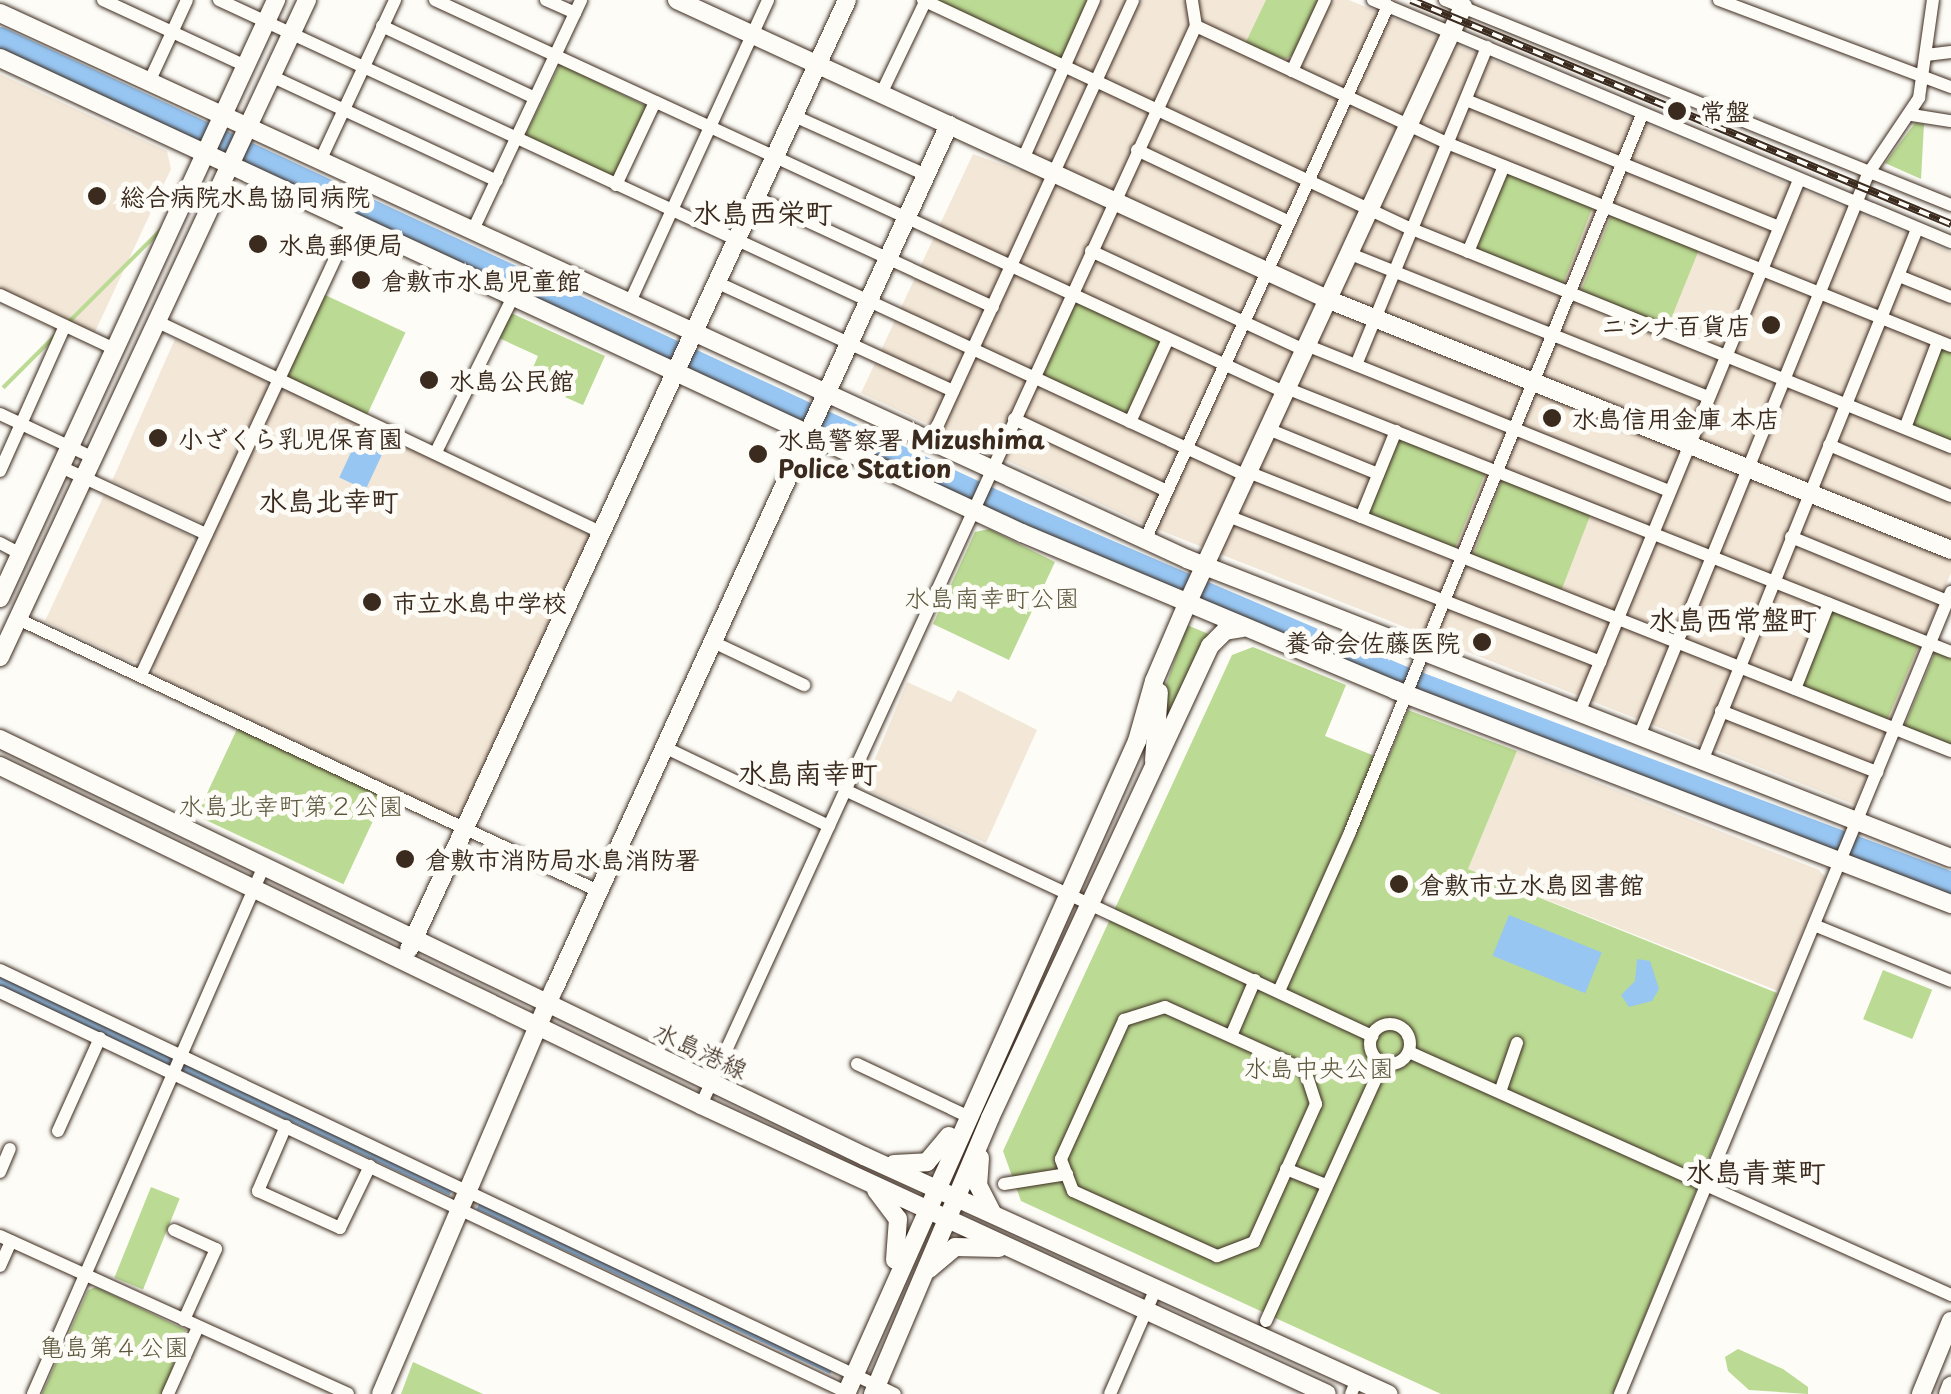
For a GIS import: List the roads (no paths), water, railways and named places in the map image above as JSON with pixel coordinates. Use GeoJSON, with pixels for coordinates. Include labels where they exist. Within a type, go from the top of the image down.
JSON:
{"type":"FeatureCollection","features":[{"type":"Feature","properties":{"kind":"street"},"geometry":{"type":"LineString","coordinates":[[103,0],[246,66]]}},
{"type":"Feature","properties":{"kind":"street"},"geometry":{"type":"LineString","coordinates":[[150,80],[187,0]]}},
{"type":"Feature","properties":{"kind":"street"},"geometry":{"type":"LineString","coordinates":[[220,0],[1186,448],[1951,751]]}},
{"type":"Feature","properties":{"kind":"street"},"geometry":{"type":"LineString","coordinates":[[0,598],[276,0]]}},
{"type":"Feature","properties":{"kind":"street"},"geometry":{"type":"LineString","coordinates":[[0,658],[307,0]]}},
{"type":"Feature","properties":{"kind":"street"},"geometry":{"type":"LineString","coordinates":[[320,160],[394,0]]}},
{"type":"Feature","properties":{"kind":"street"},"geometry":{"type":"LineString","coordinates":[[436,0],[1224,364],[1951,652]]}},
{"type":"Feature","properties":{"kind":"street"},"geometry":{"type":"LineString","coordinates":[[472,232],[578,6],[546,0]]}},
{"type":"Feature","properties":{"kind":"street"},"geometry":{"type":"LineString","coordinates":[[677,0],[1327,299],[1951,550]]}},
{"type":"Feature","properties":{"kind":"street"},"geometry":{"type":"LineString","coordinates":[[629,304],[768,0]]}},
{"type":"Feature","properties":{"kind":"street"},"geometry":{"type":"LineString","coordinates":[[405,958],[846,0]]}},
{"type":"Feature","properties":{"kind":"street"},"geometry":{"type":"LineString","coordinates":[[882,94],[925,0],[1412,229],[1951,447]]}},
{"type":"Feature","properties":{"kind":"street"},"geometry":{"type":"LineString","coordinates":[[1023,158],[1094,0]]}},
{"type":"Feature","properties":{"kind":"street"},"geometry":{"type":"LineString","coordinates":[[930,442],[1133,0]]}},
{"type":"Feature","properties":{"kind":"street"},"geometry":{"type":"LineString","coordinates":[[701,1106],[1196,26],[1192,0]]}},
{"type":"Feature","properties":{"kind":"street"},"geometry":{"type":"LineString","coordinates":[[1292,70],[1326,0]]}},
{"type":"Feature","properties":{"kind":"street"},"geometry":{"type":"LineString","coordinates":[[1373,0],[1951,242]]}},
{"type":"Feature","properties":{"kind":"street"},"geometry":{"type":"LineString","coordinates":[[1719,0],[1951,87]]}},
{"type":"Feature","properties":{"kind":"street"},"geometry":{"type":"LineString","coordinates":[[1639,736],[1868,174],[1912,115],[1924,78],[1933,0]]}},
{"type":"Feature","properties":{"kind":"street"},"geometry":{"type":"LineString","coordinates":[[766,1343],[848,1394],[966,1111],[1136,742],[1164,657],[1451,32],[1458,2],[1951,205]]}},
{"type":"Feature","properties":{"kind":"street"},"geometry":{"type":"LineString","coordinates":[[1146,540],[1388,6]]}},
{"type":"Feature","properties":{"kind":"street"},"geometry":{"type":"LineString","coordinates":[[0,13],[150,80],[213,137],[238,149],[320,160],[629,304],[682,355],[817,416],[930,442],[988,476],[1146,540],[1242,628],[1843,855],[1951,904]]}},
{"type":"Feature","properties":{"kind":"street"},"geometry":{"type":"LineString","coordinates":[[382,26],[535,98]]}},
{"type":"Feature","properties":{"kind":"street"},"geometry":{"type":"LineString","coordinates":[[1196,26],[1447,143],[1945,344],[1905,428]]}},
{"type":"Feature","properties":{"kind":"street"},"geometry":{"type":"LineString","coordinates":[[1356,365],[1486,48]]}},
{"type":"Feature","properties":{"kind":"street"},"geometry":{"type":"LineString","coordinates":[[1926,55],[1951,52]]}},
{"type":"Feature","properties":{"kind":"street"},"geometry":{"type":"LineString","coordinates":[[0,58],[213,137],[238,149],[351,224],[512,298],[682,355],[817,416],[974,506],[1196,586],[1579,713],[1854,827],[1951,858]]}},
{"type":"Feature","properties":{"kind":"street"},"geometry":{"type":"LineString","coordinates":[[271,76],[496,181]]}},
{"type":"Feature","properties":{"kind":"street"},"geometry":{"type":"LineString","coordinates":[[1466,100],[1779,227]]}},
{"type":"Feature","properties":{"kind":"street"},"geometry":{"type":"LineString","coordinates":[[616,185],[655,102]]}},
{"type":"Feature","properties":{"kind":"street"},"geometry":{"type":"LineString","coordinates":[[1279,991],[1407,690],[1642,114]]}},
{"type":"Feature","properties":{"kind":"street"},"geometry":{"type":"LineString","coordinates":[[792,115],[926,175]]}},
{"type":"Feature","properties":{"kind":"street"},"geometry":{"type":"LineString","coordinates":[[1912,115],[1951,121]]}},
{"type":"Feature","properties":{"kind":"street"},"geometry":{"type":"LineString","coordinates":[[382,1394],[598,891],[949,125]]}},
{"type":"Feature","properties":{"kind":"street"},"geometry":{"type":"LineString","coordinates":[[1137,150],[1289,222]]}},
{"type":"Feature","properties":{"kind":"street"},"geometry":{"type":"LineString","coordinates":[[1468,252],[1504,166]]}},
{"type":"Feature","properties":{"kind":"street"},"geometry":{"type":"LineString","coordinates":[[1579,713],[1799,180]]}},
{"type":"Feature","properties":{"kind":"street"},"geometry":{"type":"LineString","coordinates":[[755,197],[992,307]]}},
{"type":"Feature","properties":{"kind":"street"},"geometry":{"type":"LineString","coordinates":[[141,675],[351,224]]}},
{"type":"Feature","properties":{"kind":"street"},"geometry":{"type":"LineString","coordinates":[[1702,761],[1917,229]]}},
{"type":"Feature","properties":{"kind":"street"},"geometry":{"type":"LineString","coordinates":[[1091,251],[1243,322],[1670,491]]}},
{"type":"Feature","properties":{"kind":"street"},"geometry":{"type":"LineString","coordinates":[[1348,254],[1708,398]]}},
{"type":"Feature","properties":{"kind":"street"},"geometry":{"type":"LineString","coordinates":[[1899,276],[1951,297]]}},
{"type":"Feature","properties":{"kind":"street"},"geometry":{"type":"LineString","coordinates":[[716,282],[954,391]]}},
{"type":"Feature","properties":{"kind":"street"},"geometry":{"type":"LineString","coordinates":[[0,314],[4,297],[115,350]]}},
{"type":"Feature","properties":{"kind":"street"},"geometry":{"type":"LineString","coordinates":[[436,452],[512,298]]}},
{"type":"Feature","properties":{"kind":"street"},"geometry":{"type":"LineString","coordinates":[[158,322],[600,532]]}},
{"type":"Feature","properties":{"kind":"street"},"geometry":{"type":"LineString","coordinates":[[0,470],[65,326]]}},
{"type":"Feature","properties":{"kind":"street"},"geometry":{"type":"LineString","coordinates":[[1130,422],[1168,339]]}},
{"type":"Feature","properties":{"kind":"street"},"geometry":{"type":"LineString","coordinates":[[0,414],[94,458]]}},
{"type":"Feature","properties":{"kind":"street"},"geometry":{"type":"LineString","coordinates":[[1014,419],[1167,490]]}},
{"type":"Feature","properties":{"kind":"street"},"geometry":{"type":"LineString","coordinates":[[1268,429],[1378,474]]}},
{"type":"Feature","properties":{"kind":"street"},"geometry":{"type":"LineString","coordinates":[[1360,517],[1396,431]]}},
{"type":"Feature","properties":{"kind":"street"},"geometry":{"type":"LineString","coordinates":[[1829,446],[1951,496]]}},
{"type":"Feature","properties":{"kind":"street"},"geometry":{"type":"LineString","coordinates":[[61,467],[206,534]]}},
{"type":"Feature","properties":{"kind":"street"},"geometry":{"type":"LineString","coordinates":[[1228,516],[1600,662]]}},
{"type":"Feature","properties":{"kind":"street"},"geometry":{"type":"LineString","coordinates":[[1620,1394],[1949,596],[1791,537]]}},
{"type":"Feature","properties":{"kind":"street"},"geometry":{"type":"LineString","coordinates":[[0,543],[21,554]]}},
{"type":"Feature","properties":{"kind":"street"},"geometry":{"type":"LineString","coordinates":[[1795,689],[1829,604]]}},
{"type":"Feature","properties":{"kind":"street"},"geometry":{"type":"LineString","coordinates":[[18,619],[598,891]]}},
{"type":"Feature","properties":{"kind":"street"},"geometry":{"type":"LineString","coordinates":[[874,1389],[990,1118],[1210,646],[1225,631],[1242,628]]}},
{"type":"Feature","properties":{"kind":"street"},"geometry":{"type":"LineString","coordinates":[[713,642],[804,685]]}},
{"type":"Feature","properties":{"kind":"street"},"geometry":{"type":"LineString","coordinates":[[1153,770],[1164,657]]}},
{"type":"Feature","properties":{"kind":"street"},"geometry":{"type":"LineString","coordinates":[[1722,710],[1877,772]]}},
{"type":"Feature","properties":{"kind":"street","name":"水島港線"},"geometry":{"type":"LineString","coordinates":[[0,738],[547,1006],[864,1156],[1156,1288],[1354,1387],[1388,1394]]}},
{"type":"Feature","properties":{"kind":"street"},"geometry":{"type":"LineString","coordinates":[[664,747],[829,826]]}},
{"type":"Feature","properties":{"kind":"street","name":"水島港線"},"geometry":{"type":"LineString","coordinates":[[0,766],[405,958],[701,1106],[948,1216],[1327,1394]]}},
{"type":"Feature","properties":{"kind":"street"},"geometry":{"type":"LineString","coordinates":[[845,790],[1372,1036]]}},
{"type":"Feature","properties":{"kind":"street"},"geometry":{"type":"LineString","coordinates":[[33,1394],[263,868]]}},
{"type":"Feature","properties":{"kind":"street"},"geometry":{"type":"LineString","coordinates":[[1814,925],[1951,981]]}},
{"type":"Feature","properties":{"kind":"street"},"geometry":{"type":"LineString","coordinates":[[0,970],[286,1126],[306,1125],[370,1166],[766,1343],[856,1374],[874,1389],[895,1394]]}},
{"type":"Feature","properties":{"kind":"street"},"geometry":{"type":"LineString","coordinates":[[1230,1036],[1255,980]]}},
{"type":"Feature","properties":{"kind":"street"},"geometry":{"type":"LineString","coordinates":[[0,992],[100,1038],[177,1064],[306,1125],[467,1190],[651,1289]]}},
{"type":"Feature","properties":{"kind":"street"},"geometry":{"type":"LineString","coordinates":[[1165,1007],[1230,1036],[1306,1070],[1316,1104],[1254,1242],[1216,1256],[1073,1191],[1062,1159],[1124,1020],[1165,1007]]}},
{"type":"Feature","properties":{"kind":"street"},"geometry":{"type":"LineString","coordinates":[[1386,1024],[1399,1026],[1408,1034],[1409,1052],[1398,1063],[1382,1063],[1372,1052],[1372,1036],[1386,1024]]}},
{"type":"Feature","properties":{"kind":"street"},"geometry":{"type":"LineString","coordinates":[[58,1131],[100,1038]]}},
{"type":"Feature","properties":{"kind":"street"},"geometry":{"type":"LineString","coordinates":[[1500,1092],[1517,1043]]}},
{"type":"Feature","properties":{"kind":"street"},"geometry":{"type":"LineString","coordinates":[[1409,1052],[1705,1189],[1951,1295]]}},
{"type":"Feature","properties":{"kind":"street"},"geometry":{"type":"LineString","coordinates":[[1266,1321],[1382,1063]]}},
{"type":"Feature","properties":{"kind":"street"},"geometry":{"type":"LineString","coordinates":[[857,1064],[966,1111]]}},
{"type":"Feature","properties":{"kind":"street"},"geometry":{"type":"LineString","coordinates":[[864,1156],[918,1166],[942,1148],[966,1111]]}},
{"type":"Feature","properties":{"kind":"street"},"geometry":{"type":"LineString","coordinates":[[990,1118],[977,1179],[992,1214]]}},
{"type":"Feature","properties":{"kind":"street"},"geometry":{"type":"LineString","coordinates":[[286,1126],[258,1191],[340,1228],[370,1166]]}},
{"type":"Feature","properties":{"kind":"street"},"geometry":{"type":"LineString","coordinates":[[0,1172],[10,1149]]}},
{"type":"Feature","properties":{"kind":"street"},"geometry":{"type":"LineString","coordinates":[[1286,1168],[1326,1185]]}},
{"type":"Feature","properties":{"kind":"street"},"geometry":{"type":"LineString","coordinates":[[1004,1184],[1067,1174]]}},
{"type":"Feature","properties":{"kind":"street"},"geometry":{"type":"LineString","coordinates":[[856,1176],[887,1200],[898,1219],[888,1295]]}},
{"type":"Feature","properties":{"kind":"street"},"geometry":{"type":"LineString","coordinates":[[174,1230],[216,1250],[184,1320]]}},
{"type":"Feature","properties":{"kind":"street"},"geometry":{"type":"LineString","coordinates":[[0,1266],[6,1238],[348,1394]]}},
{"type":"Feature","properties":{"kind":"street"},"geometry":{"type":"LineString","coordinates":[[920,1281],[956,1247],[984,1244],[1024,1254]]}},
{"type":"Feature","properties":{"kind":"street"},"geometry":{"type":"LineString","coordinates":[[1110,1394],[1156,1288]]}},
{"type":"Feature","properties":{"kind":"street"},"geometry":{"type":"LineString","coordinates":[[1921,1394],[1951,1321]]}},
{"type":"Feature","properties":{"kind":"street"},"geometry":{"type":"LineString","coordinates":[[168,1394],[198,1327]]}},
{"type":"Feature","properties":{"kind":"street"},"geometry":{"type":"LineString","coordinates":[[1948,1394],[1951,1386]]}},
{"type":"Feature","properties":{"kind":"water"},"geometry":{"type":"Polygon","coordinates":[[[360,433],[386,445],[366,490],[339,477],[360,433]]]}},
{"type":"Feature","properties":{"kind":"water"},"geometry":{"type":"Polygon","coordinates":[[[1509,915],[1602,952],[1585,993],[1493,956],[1509,915]]]}},
{"type":"Feature","properties":{"kind":"water"},"geometry":{"type":"Polygon","coordinates":[[[1637,959],[1650,961],[1659,989],[1652,1001],[1629,1007],[1621,995],[1635,981],[1637,959]]]}},
{"type":"Feature","properties":{"kind":"water"},"geometry":{"type":"Polygon","coordinates":[[[0,976],[453,1187],[449,1195],[0,986],[0,976]]]}},
{"type":"Feature","properties":{"kind":"water"},"geometry":{"type":"Polygon","coordinates":[[[480,1202],[833,1367],[830,1374],[477,1209],[480,1202]]]}},
{"type":"Feature","properties":{"kind":"waterway"},"geometry":{"type":"LineString","coordinates":[[0,32],[209,132]]}},
{"type":"Feature","properties":{"kind":"waterway"},"geometry":{"type":"LineString","coordinates":[[0,39],[1035,521],[1399,677],[1951,884]]}},
{"type":"Feature","properties":{"kind":"waterway"},"geometry":{"type":"LineString","coordinates":[[245,149],[681,351]]}},
{"type":"Feature","properties":{"kind":"waterway"},"geometry":{"type":"LineString","coordinates":[[690,354],[813,411]]}},
{"type":"Feature","properties":{"kind":"waterway"},"geometry":{"type":"LineString","coordinates":[[821,415],[1193,578]]}},
{"type":"Feature","properties":{"kind":"waterway"},"geometry":{"type":"LineString","coordinates":[[1201,582],[1402,667],[1951,876]]}},
{"type":"Feature","properties":{"kind":"railway"},"geometry":{"type":"LineString","coordinates":[[1411,0],[1951,224]]}},
{"type":"Feature","properties":{"kind":"place","name":"常盤"},"geometry":{"type":"Point","coordinates":[1677,111]}},
{"type":"Feature","properties":{"kind":"place","name":"総合病院水島協同病院"},"geometry":{"type":"Point","coordinates":[97,196]}},
{"type":"Feature","properties":{"kind":"place","name":"水島郵便局"},"geometry":{"type":"Point","coordinates":[258,244]}},
{"type":"Feature","properties":{"kind":"place","name":"倉敷市水島児童館"},"geometry":{"type":"Point","coordinates":[361,280]}},
{"type":"Feature","properties":{"kind":"place","name":"ニシナ百貨店"},"geometry":{"type":"Point","coordinates":[1771,325]}},
{"type":"Feature","properties":{"kind":"place","name":"水島公民館"},"geometry":{"type":"Point","coordinates":[429,380]}},
{"type":"Feature","properties":{"kind":"place","name":"水島信用金庫 本店"},"geometry":{"type":"Point","coordinates":[1552,418]}},
{"type":"Feature","properties":{"kind":"place","name":"小ざくら乳児保育園"},"geometry":{"type":"Point","coordinates":[158,438]}},
{"type":"Feature","properties":{"kind":"place","name":"水島警察署 Mizushima Police Station"},"geometry":{"type":"Point","coordinates":[758,454]}},
{"type":"Feature","properties":{"kind":"place","name":"市立水島中学校"},"geometry":{"type":"Point","coordinates":[372,602]}},
{"type":"Feature","properties":{"kind":"place","name":"養命会佐藤医院"},"geometry":{"type":"Point","coordinates":[1482,642]}},
{"type":"Feature","properties":{"kind":"place","name":"倉敷市消防局水島消防署"},"geometry":{"type":"Point","coordinates":[405,859]}},
{"type":"Feature","properties":{"kind":"place","name":"倉敷市立水島図書館"},"geometry":{"type":"Point","coordinates":[1399,884]}},
{"type":"Feature","properties":{"kind":"district","name":"水島西栄町"},"geometry":{"type":"Point","coordinates":[763,212]}},
{"type":"Feature","properties":{"kind":"district","name":"水島北幸町"},"geometry":{"type":"Point","coordinates":[329,500]}},
{"type":"Feature","properties":{"kind":"district","name":"水島西常盤町"},"geometry":{"type":"Point","coordinates":[1733,619]}},
{"type":"Feature","properties":{"kind":"district","name":"水島南幸町"},"geometry":{"type":"Point","coordinates":[808,772]}},
{"type":"Feature","properties":{"kind":"district","name":"水島青葉町"},"geometry":{"type":"Point","coordinates":[1756,1171]}},
{"type":"Feature","properties":{"kind":"park label","name":"水島南幸町公園"},"geometry":{"type":"Point","coordinates":[992,597]}},
{"type":"Feature","properties":{"kind":"park label","name":"水島北幸町第２公園"},"geometry":{"type":"Point","coordinates":[291,805]}},
{"type":"Feature","properties":{"kind":"park label","name":"水島中央公園"},"geometry":{"type":"Point","coordinates":[1319,1067]}},
{"type":"Feature","properties":{"kind":"park label","name":"亀島第４公園"},"geometry":{"type":"Point","coordinates":[114,1346]}}]}
